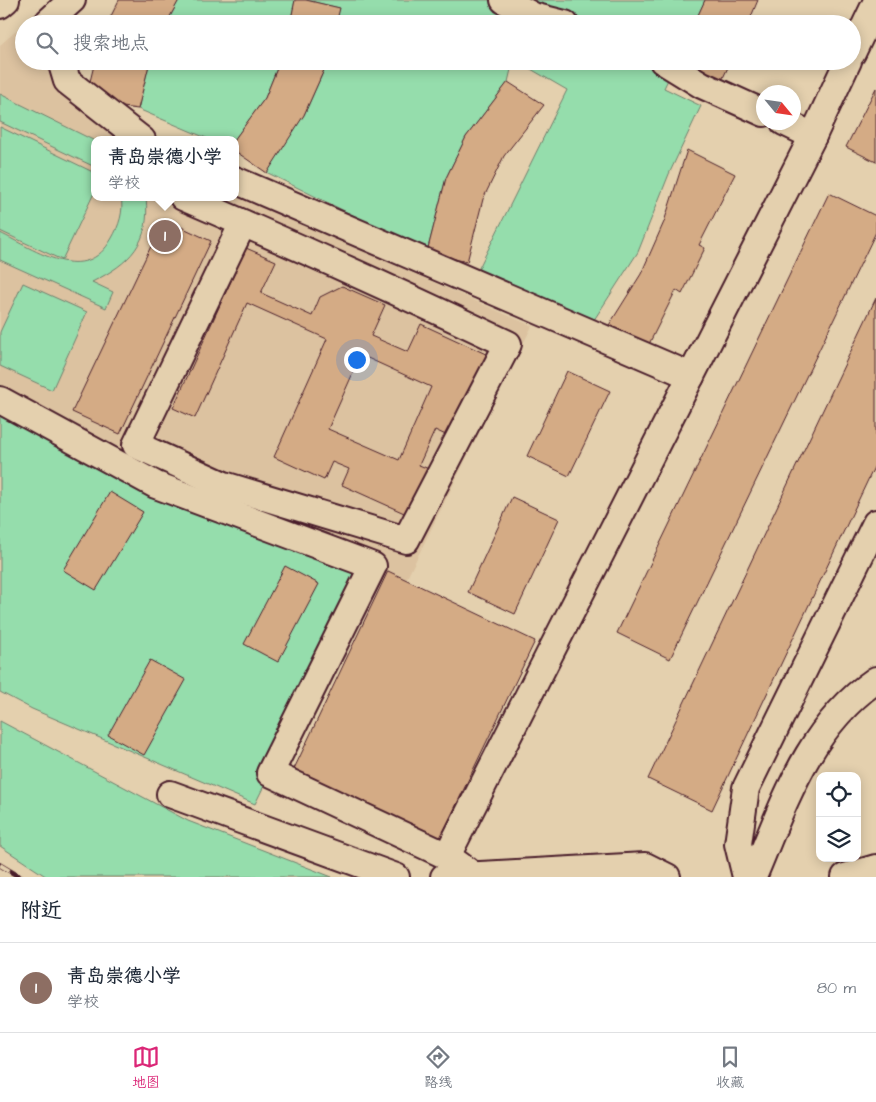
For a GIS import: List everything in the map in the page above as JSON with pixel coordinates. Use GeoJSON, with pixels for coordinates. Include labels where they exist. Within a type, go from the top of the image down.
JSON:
{"type":"FeatureCollection","features":[{"type":"Feature","properties":{"kind":"street"},"geometry":{"type":"LineString","coordinates":[[0,5],[6,0]]}},
{"type":"Feature","properties":{"kind":"street"},"geometry":{"type":"LineString","coordinates":[[56,15],[72,0]]}},
{"type":"Feature","properties":{"kind":"street"},"geometry":{"type":"LineString","coordinates":[[504,0],[530,15]]}},
{"type":"Feature","properties":{"kind":"street"},"geometry":{"type":"LineString","coordinates":[[861,34],[876,3]]}},
{"type":"Feature","properties":{"kind":"street"},"geometry":{"type":"LineString","coordinates":[[63,70],[67,81],[137,136]]}},
{"type":"Feature","properties":{"kind":"street"},"geometry":{"type":"LineString","coordinates":[[678,70],[702,85],[756,109]]}},
{"type":"Feature","properties":{"kind":"street"},"geometry":{"type":"LineString","coordinates":[[446,866],[813,136],[844,70]]}},
{"type":"Feature","properties":{"kind":"street"},"geometry":{"type":"LineString","coordinates":[[801,130],[813,136]]}},
{"type":"Feature","properties":{"kind":"street"},"geometry":{"type":"LineString","coordinates":[[239,182],[691,376]]}},
{"type":"Feature","properties":{"kind":"street"},"geometry":{"type":"LineString","coordinates":[[192,201],[242,223],[398,292],[508,344],[406,540],[224,486],[136,445],[242,223]]}},
{"type":"Feature","properties":{"kind":"street"},"geometry":{"type":"LineString","coordinates":[[398,292],[413,256]]}},
{"type":"Feature","properties":{"kind":"street"},"geometry":{"type":"LineString","coordinates":[[0,400],[156,485],[373,566],[270,773],[446,866],[473,876],[645,866],[667,877]]}},
{"type":"Feature","properties":{"kind":"street"},"geometry":{"type":"LineString","coordinates":[[746,877],[738,844],[746,788],[876,523]]}},
{"type":"Feature","properties":{"kind":"street"},"geometry":{"type":"LineString","coordinates":[[753,877],[800,767],[827,725],[856,694],[876,680]]}},
{"type":"Feature","properties":{"kind":"street"},"geometry":{"type":"LineString","coordinates":[[170,794],[396,877]]}},
{"type":"Feature","properties":{"kind":"street"},"geometry":{"type":"LineString","coordinates":[[845,877],[876,868]]}},
{"type":"Feature","properties":{"kind":"shaded area"},"geometry":{"type":"Polygon","coordinates":[[[15,32],[15,70],[52,70],[62,96],[114,136],[91,136],[91,201],[239,201],[239,196],[532,326],[406,580],[156,473],[0,385],[0,45],[15,32]]]}},
{"type":"Feature","properties":{"kind":"green space"},"geometry":{"type":"Polygon","coordinates":[[[179,0],[295,0],[292,15],[171,15],[179,0]]]}},
{"type":"Feature","properties":{"kind":"green space"},"geometry":{"type":"Polygon","coordinates":[[[306,0],[705,0],[698,15],[338,15],[339,8],[306,0]]]}},
{"type":"Feature","properties":{"kind":"green space"},"geometry":{"type":"Polygon","coordinates":[[[148,70],[276,70],[265,98],[237,136],[202,136],[138,109],[148,70]]]}},
{"type":"Feature","properties":{"kind":"green space"},"geometry":{"type":"Polygon","coordinates":[[[324,70],[511,70],[508,82],[466,137],[446,178],[427,252],[264,171],[304,115],[324,70]]]}},
{"type":"Feature","properties":{"kind":"green space"},"geometry":{"type":"Polygon","coordinates":[[[533,70],[673,70],[664,88],[701,106],[669,174],[638,252],[592,323],[478,270],[567,90],[533,70]]]}},
{"type":"Feature","properties":{"kind":"green space"},"geometry":{"type":"Polygon","coordinates":[[[0,94],[91,139],[91,165],[0,122],[0,94]]]}},
{"type":"Feature","properties":{"kind":"green space"},"geometry":{"type":"Polygon","coordinates":[[[0,127],[91,171],[91,199],[62,260],[0,231],[0,127]]]}},
{"type":"Feature","properties":{"kind":"green space"},"geometry":{"type":"Polygon","coordinates":[[[146,201],[145,227],[135,250],[127,259],[92,282],[113,292],[106,308],[0,260],[0,233],[44,255],[59,260],[74,262],[88,260],[101,253],[115,233],[119,223],[122,202],[146,201]]]}},
{"type":"Feature","properties":{"kind":"green space"},"geometry":{"type":"Polygon","coordinates":[[[23,283],[87,312],[52,390],[0,366],[0,332],[23,283]]]}},
{"type":"Feature","properties":{"kind":"green space"},"geometry":{"type":"Polygon","coordinates":[[[0,385],[156,473],[373,566],[255,804],[32,709],[0,692],[0,385]]]}},
{"type":"Feature","properties":{"kind":"green space"},"geometry":{"type":"Polygon","coordinates":[[[0,721],[188,821],[332,877],[47,877],[0,846],[0,721]]]}},
{"type":"Feature","properties":{"kind":"building"},"geometry":{"type":"Polygon","coordinates":[[[119,0],[179,0],[171,15],[112,15],[119,0]]]}},
{"type":"Feature","properties":{"kind":"building"},"geometry":{"type":"Polygon","coordinates":[[[295,0],[306,0],[340,8],[338,15],[292,15],[295,0]]]}},
{"type":"Feature","properties":{"kind":"building"},"geometry":{"type":"Polygon","coordinates":[[[705,0],[758,0],[752,15],[698,15],[705,0]]]}},
{"type":"Feature","properties":{"kind":"building"},"geometry":{"type":"Polygon","coordinates":[[[93,70],[148,70],[138,109],[85,102],[93,70]]]}},
{"type":"Feature","properties":{"kind":"building"},"geometry":{"type":"Polygon","coordinates":[[[276,70],[324,70],[304,115],[267,173],[239,154],[239,136],[237,136],[265,98],[276,70]]]}},
{"type":"Feature","properties":{"kind":"building"},"geometry":{"type":"Polygon","coordinates":[[[700,70],[727,70],[722,80],[700,70]]]}},
{"type":"Feature","properties":{"kind":"building"},"geometry":{"type":"Polygon","coordinates":[[[508,82],[544,105],[504,156],[483,199],[467,262],[427,252],[446,178],[466,137],[508,82]]]}},
{"type":"Feature","properties":{"kind":"building"},"geometry":{"type":"Polygon","coordinates":[[[876,88],[876,162],[846,147],[876,88]]]}},
{"type":"Feature","properties":{"kind":"building"},"geometry":{"type":"Polygon","coordinates":[[[687,150],[735,174],[699,245],[705,248],[682,294],[676,290],[641,360],[601,338],[641,274],[664,222],[687,150]]]}},
{"type":"Feature","properties":{"kind":"building"},"geometry":{"type":"Polygon","coordinates":[[[829,193],[876,216],[876,232],[670,659],[617,633],[829,193]]]}},
{"type":"Feature","properties":{"kind":"building"},"geometry":{"type":"Polygon","coordinates":[[[164,219],[211,241],[120,434],[72,412],[164,219]]]}},
{"type":"Feature","properties":{"kind":"building"},"geometry":{"type":"Polygon","coordinates":[[[246,248],[276,261],[261,293],[312,316],[320,297],[342,286],[385,305],[371,336],[408,352],[421,324],[488,355],[450,437],[435,430],[419,465],[434,471],[413,517],[342,485],[349,469],[332,462],[324,480],[274,457],[327,339],[247,303],[195,418],[173,408],[246,248]],[[361,355],[328,429],[399,460],[431,387],[361,355]]]}},
{"type":"Feature","properties":{"kind":"building"},"geometry":{"type":"Polygon","coordinates":[[[876,298],[876,463],[712,810],[648,779],[876,298]]]}},
{"type":"Feature","properties":{"kind":"building"},"geometry":{"type":"Polygon","coordinates":[[[567,371],[610,391],[569,476],[527,456],[567,371]]]}},
{"type":"Feature","properties":{"kind":"building"},"geometry":{"type":"Polygon","coordinates":[[[110,492],[143,512],[96,590],[63,570],[110,492]]]}},
{"type":"Feature","properties":{"kind":"building"},"geometry":{"type":"Polygon","coordinates":[[[512,497],[559,519],[515,614],[468,592],[512,497]]]}},
{"type":"Feature","properties":{"kind":"building"},"geometry":{"type":"Polygon","coordinates":[[[285,566],[319,584],[278,662],[244,644],[285,566]]]}},
{"type":"Feature","properties":{"kind":"building"},"geometry":{"type":"Polygon","coordinates":[[[388,571],[535,641],[439,841],[293,771],[388,571]]]}},
{"type":"Feature","properties":{"kind":"building"},"geometry":{"type":"Polygon","coordinates":[[[150,660],[186,680],[144,755],[108,735],[150,660]]]}},
{"type":"Feature","properties":{"kind":"railway"},"geometry":{"type":"LineString","coordinates":[[0,865],[20,877]]}},
{"type":"Feature","properties":{"kind":"place","name":"青岛崇德小学"},"geometry":{"type":"Point","coordinates":[165,236]}}]}
